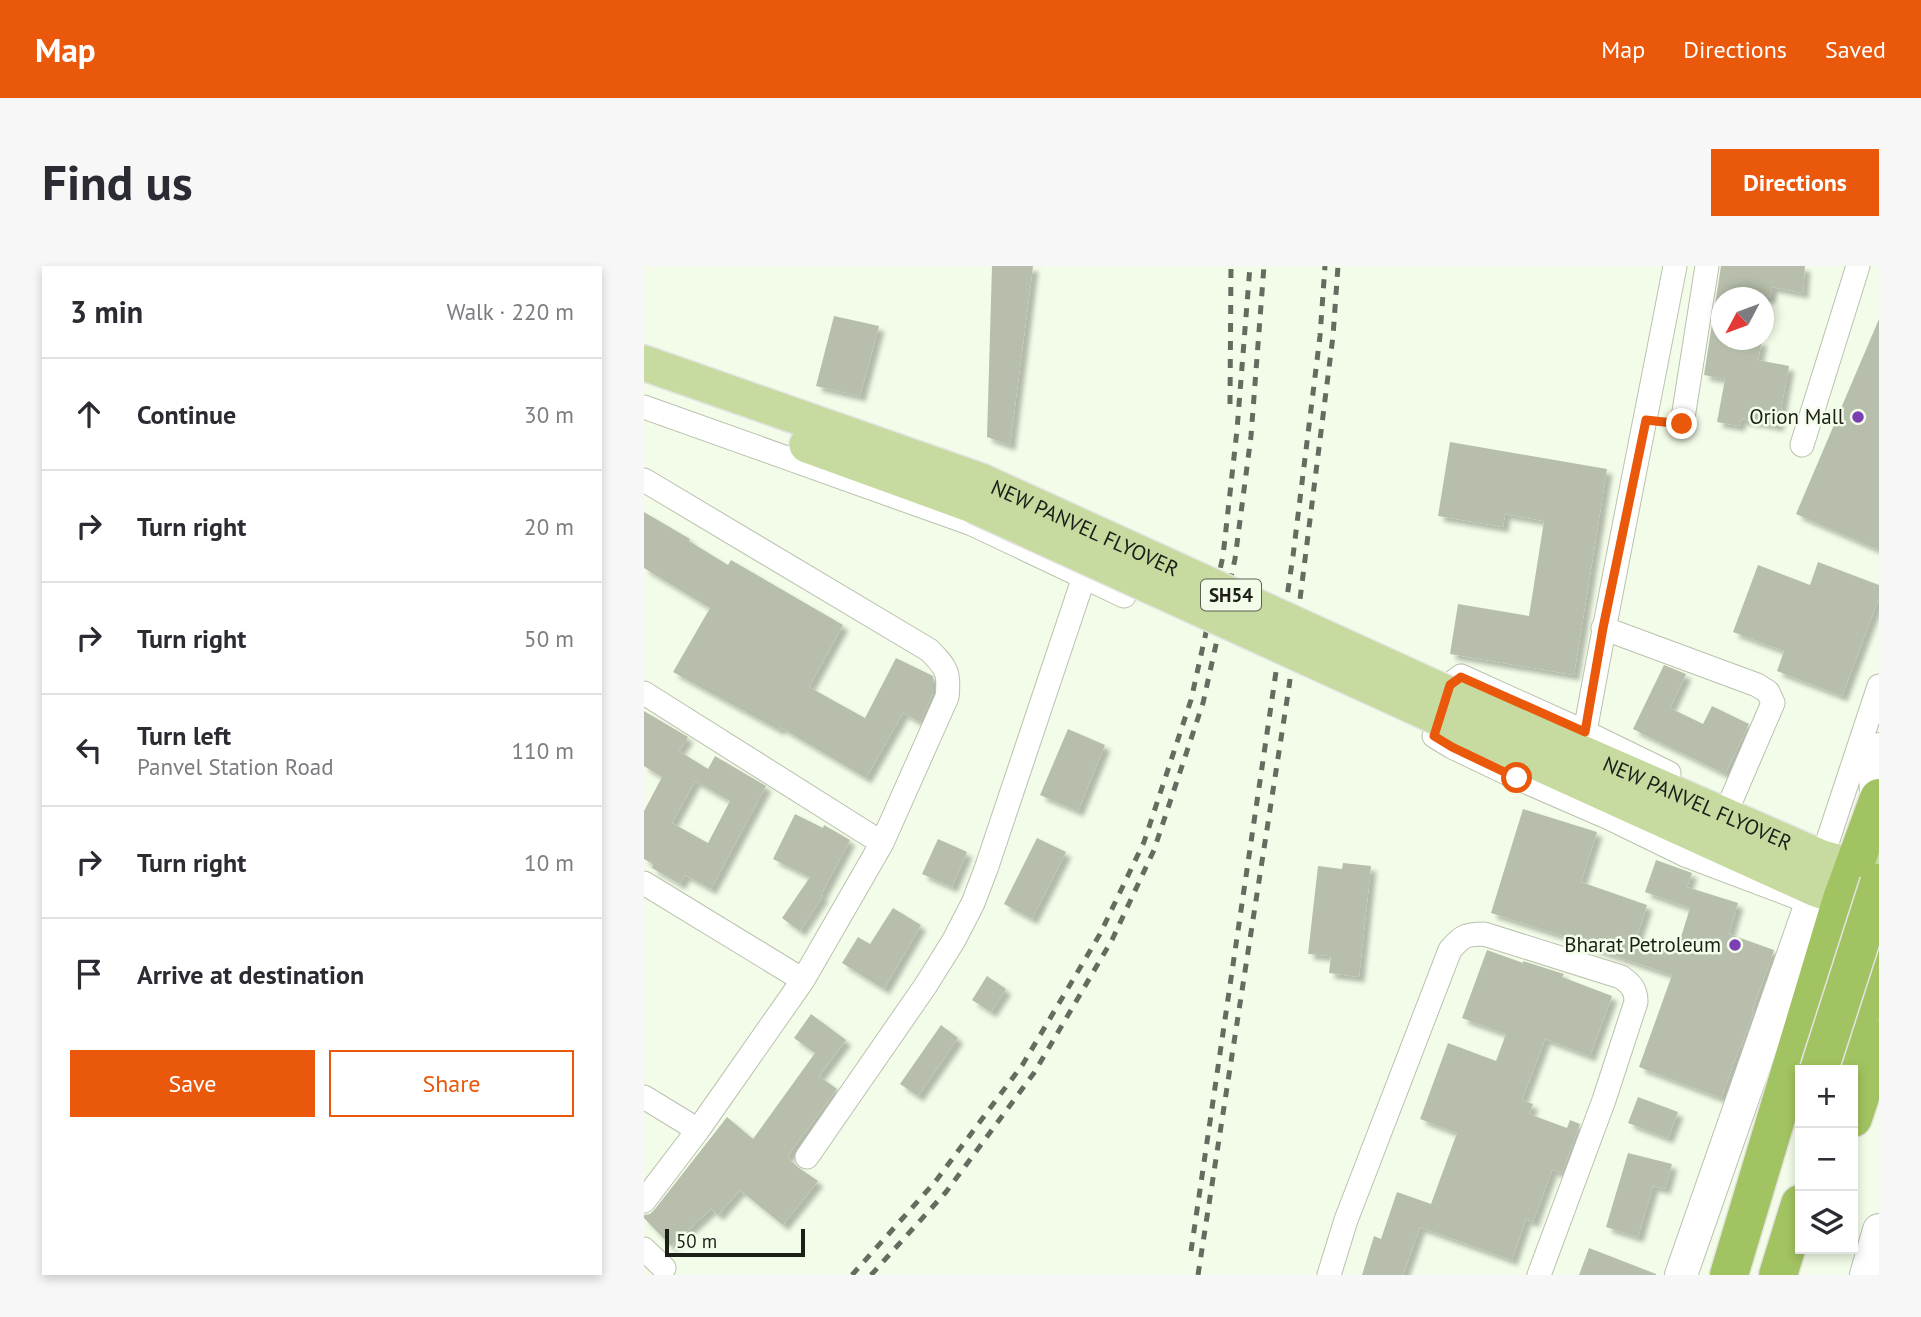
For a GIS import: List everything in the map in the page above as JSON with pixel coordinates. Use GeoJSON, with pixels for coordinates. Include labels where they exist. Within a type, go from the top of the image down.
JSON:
{"type":"FeatureCollection","features":[{"type":"Feature","properties":{"kind":"highway"},"geometry":{"type":"LineString","coordinates":[[1729,1275],[1843,878],[1878,801]]}},
{"type":"Feature","properties":{"kind":"highway"},"geometry":{"type":"LineString","coordinates":[[1820,1065],[1843,878]]}},
{"type":"Feature","properties":{"kind":"highway"},"geometry":{"type":"LineString","coordinates":[[1845,1065],[1879,956]]}},
{"type":"Feature","properties":{"kind":"highway"},"geometry":{"type":"LineString","coordinates":[[1858,1103],[1879,1041]]}},
{"type":"Feature","properties":{"kind":"highway"},"geometry":{"type":"LineString","coordinates":[[1755,1275],[1795,1146]]}},
{"type":"Feature","properties":{"kind":"highway"},"geometry":{"type":"LineString","coordinates":[[1778,1275],[1795,1221]]}},
{"type":"Feature","properties":{"kind":"highway"},"geometry":{"type":"LineString","coordinates":[[1802,1275],[1808,1254]]}},
{"type":"Feature","properties":{"kind":"main road","name":"NEW PANVEL FLYOVER"},"geometry":{"type":"LineString","coordinates":[[644,363],[978,494],[1475,720],[1843,878]]}},
{"type":"Feature","properties":{"kind":"main road","name":"NEW PANVEL FLYOVER"},"geometry":{"type":"LineString","coordinates":[[644,386],[978,494]]}},
{"type":"Feature","properties":{"kind":"main road","name":"SH54"},"geometry":{"type":"LineString","coordinates":[[1843,878],[1879,911]]}},
{"type":"Feature","properties":{"kind":"street"},"geometry":{"type":"LineString","coordinates":[[1585,732],[1675,266]]}},
{"type":"Feature","properties":{"kind":"street"},"geometry":{"type":"LineString","coordinates":[[1646,420],[1688,425],[1707,266]]}},
{"type":"Feature","properties":{"kind":"street"},"geometry":{"type":"LineString","coordinates":[[1802,445],[1858,266]]}},
{"type":"Feature","properties":{"kind":"street"},"geometry":{"type":"LineString","coordinates":[[644,407],[972,524],[1124,596]]}},
{"type":"Feature","properties":{"kind":"street"},"geometry":{"type":"LineString","coordinates":[[644,480],[929,650],[943,664],[950,680],[947,697],[882,843],[803,979],[698,1130],[644,1201]]}},
{"type":"Feature","properties":{"kind":"street"},"geometry":{"type":"LineString","coordinates":[[807,1157],[926,985],[973,904],[1084,577]]}},
{"type":"Feature","properties":{"kind":"street"},"geometry":{"type":"LineString","coordinates":[[1603,628],[1757,685],[1768,692],[1773,703],[1730,803]]}},
{"type":"Feature","properties":{"kind":"street"},"geometry":{"type":"LineString","coordinates":[[1461,677],[1585,732],[1730,803],[1843,878],[1685,855],[1452,747],[1434,736],[1450,685],[1461,677]]}},
{"type":"Feature","properties":{"kind":"street"},"geometry":{"type":"LineString","coordinates":[[1681,1275],[1843,878],[1879,686]]}},
{"type":"Feature","properties":{"kind":"street"},"geometry":{"type":"LineString","coordinates":[[644,693],[882,843]]}},
{"type":"Feature","properties":{"kind":"street"},"geometry":{"type":"LineString","coordinates":[[1878,801],[1874,764],[1879,749]]}},
{"type":"Feature","properties":{"kind":"street"},"geometry":{"type":"LineString","coordinates":[[644,883],[803,979]]}},
{"type":"Feature","properties":{"kind":"street"},"geometry":{"type":"LineString","coordinates":[[1329,1275],[1346,1220],[1450,950],[1458,940],[1468,934],[1484,934],[1621,977],[1631,984],[1636,993],[1636,1002],[1604,1100],[1539,1275]]}},
{"type":"Feature","properties":{"kind":"street"},"geometry":{"type":"LineString","coordinates":[[644,1097],[698,1130]]}},
{"type":"Feature","properties":{"kind":"street"},"geometry":{"type":"LineString","coordinates":[[1866,1275],[1879,1230]]}},
{"type":"Feature","properties":{"kind":"street"},"geometry":{"type":"LineString","coordinates":[[644,1250],[664,1268]]}},
{"type":"Feature","properties":{"kind":"building"},"geometry":{"type":"Polygon","coordinates":[[[992,266],[1033,266],[1010,445],[987,437],[992,266]]]}},
{"type":"Feature","properties":{"kind":"building"},"geometry":{"type":"Polygon","coordinates":[[[1721,266],[1805,266],[1803,293],[1774,287],[1718,287],[1721,266]]]}},
{"type":"Feature","properties":{"kind":"building"},"geometry":{"type":"Polygon","coordinates":[[[834,316],[879,326],[860,396],[816,386],[834,316]]]}},
{"type":"Feature","properties":{"kind":"building","name":"Orion Mall"},"geometry":{"type":"Polygon","coordinates":[[[1879,319],[1879,550],[1796,514],[1879,319]]]}},
{"type":"Feature","properties":{"kind":"building"},"geometry":{"type":"Polygon","coordinates":[[[1711,330],[1711,350],[1760,350],[1758,360],[1789,366],[1778,426],[1741,419],[1739,426],[1717,422],[1725,379],[1704,375],[1711,330]]]}},
{"type":"Feature","properties":{"kind":"building"},"geometry":{"type":"Polygon","coordinates":[[[1450,442],[1607,469],[1574,675],[1450,654],[1458,604],[1529,616],[1544,521],[1505,514],[1503,527],[1438,516],[1450,442]]]}},
{"type":"Feature","properties":{"kind":"building"},"geometry":{"type":"Polygon","coordinates":[[[644,512],[728,565],[731,560],[843,625],[809,687],[865,718],[896,658],[933,676],[933,693],[920,722],[903,713],[866,778],[780,727],[779,730],[673,672],[710,608],[644,568],[644,512]]]}},
{"type":"Feature","properties":{"kind":"building"},"geometry":{"type":"Polygon","coordinates":[[[1818,562],[1879,585],[1879,598],[1842,696],[1777,671],[1784,651],[1733,632],[1758,565],[1810,585],[1818,562]]]}},
{"type":"Feature","properties":{"kind":"building"},"geometry":{"type":"Polygon","coordinates":[[[1664,665],[1686,674],[1670,708],[1703,724],[1712,706],[1749,724],[1725,774],[1633,729],[1664,665]]]}},
{"type":"Feature","properties":{"kind":"building"},"geometry":{"type":"Polygon","coordinates":[[[644,711],[688,737],[679,751],[708,769],[715,756],[766,786],[711,889],[685,875],[680,884],[652,868],[653,864],[644,859],[644,811],[662,777],[644,766],[644,711]],[[695,781],[672,823],[708,843],[730,801],[695,781]]]}},
{"type":"Feature","properties":{"kind":"building"},"geometry":{"type":"Polygon","coordinates":[[[1068,729],[1105,745],[1078,811],[1040,795],[1068,729]]]}},
{"type":"Feature","properties":{"kind":"building"},"geometry":{"type":"Polygon","coordinates":[[[1523,809],[1597,832],[1581,882],[1647,905],[1637,936],[1677,950],[1690,908],[1645,892],[1656,860],[1692,873],[1687,887],[1738,903],[1729,934],[1774,950],[1721,1098],[1639,1067],[1672,975],[1491,913],[1523,809]]]}},
{"type":"Feature","properties":{"kind":"building"},"geometry":{"type":"Polygon","coordinates":[[[795,814],[823,828],[824,825],[850,840],[821,895],[823,896],[800,931],[782,918],[810,877],[773,859],[795,814]]]}},
{"type":"Feature","properties":{"kind":"building"},"geometry":{"type":"Polygon","coordinates":[[[1037,838],[1066,852],[1032,919],[1004,904],[1037,838]]]}},
{"type":"Feature","properties":{"kind":"building"},"geometry":{"type":"Polygon","coordinates":[[[938,839],[967,852],[952,887],[922,874],[938,839]]]}},
{"type":"Feature","properties":{"kind":"building"},"geometry":{"type":"Polygon","coordinates":[[[1343,863],[1371,866],[1359,977],[1329,973],[1331,956],[1308,954],[1318,866],[1342,869],[1343,863]]]}},
{"type":"Feature","properties":{"kind":"building"},"geometry":{"type":"Polygon","coordinates":[[[893,908],[921,925],[884,989],[842,963],[858,937],[870,944],[893,908]]]}},
{"type":"Feature","properties":{"kind":"building"},"geometry":{"type":"Polygon","coordinates":[[[1487,950],[1564,974],[1562,977],[1612,996],[1590,1056],[1545,1039],[1522,1100],[1533,1104],[1529,1114],[1567,1128],[1570,1120],[1580,1124],[1562,1173],[1552,1170],[1533,1222],[1526,1219],[1512,1260],[1420,1227],[1403,1275],[1362,1275],[1374,1236],[1381,1239],[1397,1192],[1431,1204],[1457,1133],[1420,1119],[1448,1043],[1496,1061],[1506,1034],[1462,1018],[1487,950]]]}},
{"type":"Feature","properties":{"kind":"building"},"geometry":{"type":"Polygon","coordinates":[[[987,976],[1006,989],[991,1012],[972,1000],[987,976]]]}},
{"type":"Feature","properties":{"kind":"building"},"geometry":{"type":"Polygon","coordinates":[[[811,1014],[846,1040],[819,1076],[837,1089],[787,1157],[818,1181],[783,1225],[740,1190],[718,1215],[711,1209],[671,1246],[644,1215],[655,1209],[727,1117],[753,1139],[815,1053],[794,1038],[811,1014]]]}},
{"type":"Feature","properties":{"kind":"building"},"geometry":{"type":"Polygon","coordinates":[[[941,1025],[958,1038],[918,1096],[900,1084],[941,1025]]]}},
{"type":"Feature","properties":{"kind":"building"},"geometry":{"type":"Polygon","coordinates":[[[1638,1097],[1678,1112],[1668,1138],[1628,1123],[1638,1097]]]}},
{"type":"Feature","properties":{"kind":"building"},"geometry":{"type":"Polygon","coordinates":[[[1628,1153],[1672,1164],[1665,1189],[1653,1186],[1638,1237],[1606,1227],[1628,1153]]]}},
{"type":"Feature","properties":{"kind":"building"},"geometry":{"type":"Polygon","coordinates":[[[1589,1248],[1656,1274],[1656,1275],[1579,1275],[1589,1248]]]}},
{"type":"Feature","properties":{"kind":"railway"},"geometry":{"type":"LineString","coordinates":[[1230,404],[1231,266]]}},
{"type":"Feature","properties":{"kind":"railway"},"geometry":{"type":"LineString","coordinates":[[852,1275],[935,1182],[1023,1064],[1100,934],[1144,842],[1191,700],[1223,556],[1237,430],[1250,266]]}},
{"type":"Feature","properties":{"kind":"railway"},"geometry":{"type":"LineString","coordinates":[[871,1275],[946,1192],[1034,1073],[1112,940],[1154,850],[1203,703],[1235,559],[1251,436],[1264,266]]}},
{"type":"Feature","properties":{"kind":"railway"},"geometry":{"type":"LineString","coordinates":[[1191,1251],[1293,556],[1320,336],[1325,266]]}},
{"type":"Feature","properties":{"kind":"railway"},"geometry":{"type":"LineString","coordinates":[[1198,1275],[1289,687],[1333,336],[1338,266]]}},
{"type":"Feature","properties":{"kind":"place","name":"Orion Mall"},"geometry":{"type":"Point","coordinates":[1858,417]}},
{"type":"Feature","properties":{"kind":"place","name":"Bharat Petroleum"},"geometry":{"type":"Point","coordinates":[1735,945]}},
{"type":"Feature","properties":{"kind":"route"},"geometry":{"type":"LineString","coordinates":[[1517,778],[1434,736],[1450,685],[1461,677],[1585,732],[1603,628],[1646,420],[1682,424]]}}]}
